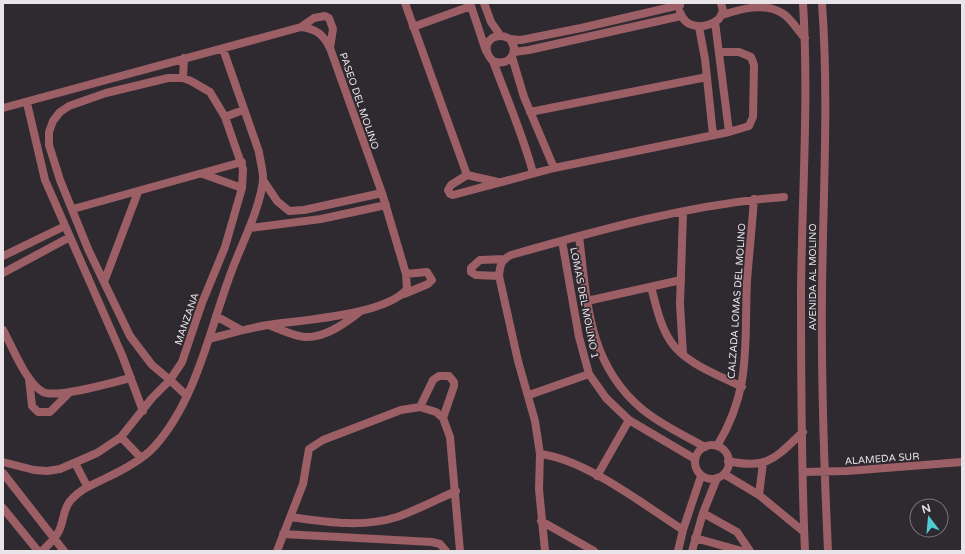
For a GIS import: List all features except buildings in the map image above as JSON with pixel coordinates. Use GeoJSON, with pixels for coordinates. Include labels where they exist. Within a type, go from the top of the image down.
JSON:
{"type":"FeatureCollection","features":[{"type":"Feature","properties":{"kind":"street"},"geometry":{"type":"LineString","coordinates":[[405,3],[412,27],[467,175]]}},
{"type":"Feature","properties":{"kind":"street"},"geometry":{"type":"LineString","coordinates":[[484,3],[491,22],[500,35],[510,39],[529,38],[658,7],[681,4],[681,16],[689,24],[699,27],[715,22],[722,15],[745,5],[768,8],[783,14],[805,38]]}},
{"type":"Feature","properties":{"kind":"street"},"geometry":{"type":"LineString","coordinates":[[721,3],[722,15]]}},
{"type":"Feature","properties":{"kind":"street","name":"AVENIDA AL MOLINO"},"geometry":{"type":"LineString","coordinates":[[803,3],[805,38],[806,135],[801,290],[805,551]]}},
{"type":"Feature","properties":{"kind":"street","name":"AVENIDA AL MOLINO"},"geometry":{"type":"LineString","coordinates":[[822,3],[825,37],[822,291],[824,472],[828,551]]}},
{"type":"Feature","properties":{"kind":"street"},"geometry":{"type":"LineString","coordinates":[[412,27],[470,4],[486,50],[489,57],[493,61],[525,143],[533,173]]}},
{"type":"Feature","properties":{"kind":"street"},"geometry":{"type":"LineString","coordinates":[[301,28],[314,18],[325,16],[329,18],[333,29],[330,48]]}},
{"type":"Feature","properties":{"kind":"street"},"geometry":{"type":"LineString","coordinates":[[493,61],[500,63],[507,62],[513,55],[529,50],[681,16]]}},
{"type":"Feature","properties":{"kind":"street"},"geometry":{"type":"LineString","coordinates":[[715,22],[729,132]]}},
{"type":"Feature","properties":{"kind":"street"},"geometry":{"type":"LineString","coordinates":[[699,27],[707,77],[713,135]]}},
{"type":"Feature","properties":{"kind":"street","name":"PASEO DEL MOLINO"},"geometry":{"type":"LineString","coordinates":[[26,103],[184,58],[301,28],[313,29],[325,38],[330,48],[382,193],[406,274]]}},
{"type":"Feature","properties":{"kind":"street"},"geometry":{"type":"LineString","coordinates":[[486,50],[490,40],[500,35]]}},
{"type":"Feature","properties":{"kind":"street"},"geometry":{"type":"LineString","coordinates":[[510,39],[513,42],[513,55],[530,112],[554,168]]}},
{"type":"Feature","properties":{"kind":"street"},"geometry":{"type":"LineString","coordinates":[[42,551],[55,538],[60,530],[66,506],[71,499],[87,486],[106,478],[141,458],[158,441],[171,424],[186,396],[209,338],[232,270],[250,228],[263,180],[259,152],[243,110],[223,49]]}},
{"type":"Feature","properties":{"kind":"street"},"geometry":{"type":"LineString","coordinates":[[498,182],[467,175],[449,188],[450,194],[498,182],[533,173],[554,168],[729,132],[749,126],[753,117],[754,65],[751,57],[739,52],[719,52]]}},
{"type":"Feature","properties":{"kind":"street"},"geometry":{"type":"LineString","coordinates":[[184,58],[187,80],[168,78],[106,93],[80,102],[60,112],[53,121],[49,132],[48,145],[52,161],[96,266],[127,330],[152,366],[170,380],[186,396]]}},
{"type":"Feature","properties":{"kind":"street"},"geometry":{"type":"LineString","coordinates":[[530,112],[707,77]]}},
{"type":"Feature","properties":{"kind":"street","name":"MANZANA"},"geometry":{"type":"LineString","coordinates":[[3,462],[34,470],[47,471],[60,469],[75,464],[121,437],[152,398],[170,380],[182,362],[202,303],[218,265],[242,188],[242,162],[225,117],[210,92],[187,80]]}},
{"type":"Feature","properties":{"kind":"street"},"geometry":{"type":"LineString","coordinates":[[102,81],[106,93]]}},
{"type":"Feature","properties":{"kind":"street"},"geometry":{"type":"LineString","coordinates":[[3,108],[26,103],[40,164],[64,226],[131,378],[143,411]]}},
{"type":"Feature","properties":{"kind":"street"},"geometry":{"type":"LineString","coordinates":[[225,117],[243,110]]}},
{"type":"Feature","properties":{"kind":"street"},"geometry":{"type":"LineString","coordinates":[[40,164],[52,161]]}},
{"type":"Feature","properties":{"kind":"street"},"geometry":{"type":"LineString","coordinates":[[73,209],[242,162]]}},
{"type":"Feature","properties":{"kind":"street"},"geometry":{"type":"LineString","coordinates":[[203,174],[242,188]]}},
{"type":"Feature","properties":{"kind":"street"},"geometry":{"type":"LineString","coordinates":[[263,180],[277,201],[288,211],[304,210],[382,193]]}},
{"type":"Feature","properties":{"kind":"street"},"geometry":{"type":"LineString","coordinates":[[104,282],[138,192]]}},
{"type":"Feature","properties":{"kind":"street"},"geometry":{"type":"LineString","coordinates":[[545,551],[539,489],[540,454],[529,395],[518,361],[499,276],[500,265],[511,255],[579,236],[683,212],[754,199],[784,197]]}},
{"type":"Feature","properties":{"kind":"street","name":"CALZADA LOMAS DEL MOLINO"},"geometry":{"type":"LineString","coordinates":[[716,446],[734,413],[742,387],[745,363],[747,281],[754,199]]}},
{"type":"Feature","properties":{"kind":"street"},"geometry":{"type":"LineString","coordinates":[[250,228],[287,224],[386,205]]}},
{"type":"Feature","properties":{"kind":"street"},"geometry":{"type":"LineString","coordinates":[[287,224],[288,211]]}},
{"type":"Feature","properties":{"kind":"street"},"geometry":{"type":"LineString","coordinates":[[683,212],[681,280],[683,354]]}},
{"type":"Feature","properties":{"kind":"street"},"geometry":{"type":"LineString","coordinates":[[3,256],[64,226]]}},
{"type":"Feature","properties":{"kind":"street","name":"LOMAS DEL MOLINO 1"},"geometry":{"type":"LineString","coordinates":[[579,236],[592,329],[600,353],[614,378],[642,409],[663,424],[705,447]]}},
{"type":"Feature","properties":{"kind":"street"},"geometry":{"type":"LineString","coordinates":[[3,273],[70,237]]}},
{"type":"Feature","properties":{"kind":"street","name":"LOMAS DEL MOLINO 1"},"geometry":{"type":"LineString","coordinates":[[562,241],[579,338],[589,374],[606,398],[629,420],[695,459]]}},
{"type":"Feature","properties":{"kind":"street"},"geometry":{"type":"LineString","coordinates":[[499,276],[476,276],[470,270],[472,265],[480,260],[505,259]]}},
{"type":"Feature","properties":{"kind":"street"},"geometry":{"type":"LineString","coordinates":[[218,265],[232,270]]}},
{"type":"Feature","properties":{"kind":"street"},"geometry":{"type":"LineString","coordinates":[[85,271],[96,266]]}},
{"type":"Feature","properties":{"kind":"street"},"geometry":{"type":"LineString","coordinates":[[209,338],[241,330],[269,325],[309,321],[362,310],[394,300],[428,284],[432,280],[427,272],[406,274],[407,289],[402,295]]}},
{"type":"Feature","properties":{"kind":"street"},"geometry":{"type":"LineString","coordinates":[[587,301],[681,280]]}},
{"type":"Feature","properties":{"kind":"street"},"geometry":{"type":"LineString","coordinates":[[651,287],[660,320],[672,343],[683,354],[742,387]]}},
{"type":"Feature","properties":{"kind":"street"},"geometry":{"type":"LineString","coordinates":[[269,325],[305,337],[317,335],[348,322],[362,310]]}},
{"type":"Feature","properties":{"kind":"street"},"geometry":{"type":"LineString","coordinates":[[216,316],[241,330]]}},
{"type":"Feature","properties":{"kind":"street"},"geometry":{"type":"LineString","coordinates":[[3,330],[29,378],[43,392],[55,394],[70,392],[131,378]]}},
{"type":"Feature","properties":{"kind":"street"},"geometry":{"type":"LineString","coordinates":[[529,395],[589,374]]}},
{"type":"Feature","properties":{"kind":"street"},"geometry":{"type":"LineString","coordinates":[[420,407],[433,380],[438,376],[449,376],[454,382],[454,386],[443,418]]}},
{"type":"Feature","properties":{"kind":"street"},"geometry":{"type":"LineString","coordinates":[[29,378],[32,406],[38,412],[50,412],[70,392]]}},
{"type":"Feature","properties":{"kind":"street"},"geometry":{"type":"LineString","coordinates":[[277,551],[303,484],[306,455],[309,449],[314,444],[401,410],[420,407],[436,412],[443,418],[450,437],[456,491],[460,551]]}},
{"type":"Feature","properties":{"kind":"street"},"geometry":{"type":"LineString","coordinates":[[598,476],[629,420]]}},
{"type":"Feature","properties":{"kind":"street"},"geometry":{"type":"LineString","coordinates":[[728,461],[746,465],[764,463],[778,456],[802,432]]}},
{"type":"Feature","properties":{"kind":"street"},"geometry":{"type":"LineString","coordinates":[[121,437],[141,458]]}},
{"type":"Feature","properties":{"kind":"street"},"geometry":{"type":"LineString","coordinates":[[692,551],[703,513],[720,476],[728,461],[725,452],[716,446],[705,447],[697,454],[695,459],[697,471],[701,476],[709,479],[720,476],[759,495],[804,532]]}},
{"type":"Feature","properties":{"kind":"street"},"geometry":{"type":"LineString","coordinates":[[540,454],[562,458],[598,476],[683,530]]}},
{"type":"Feature","properties":{"kind":"street","name":"ALAMEDA SUR"},"geometry":{"type":"LineString","coordinates":[[804,472],[912,467],[962,462]]}},
{"type":"Feature","properties":{"kind":"street"},"geometry":{"type":"LineString","coordinates":[[759,495],[764,463]]}},
{"type":"Feature","properties":{"kind":"street"},"geometry":{"type":"LineString","coordinates":[[75,464],[87,486]]}},
{"type":"Feature","properties":{"kind":"street"},"geometry":{"type":"LineString","coordinates":[[3,473],[64,551]]}},
{"type":"Feature","properties":{"kind":"street"},"geometry":{"type":"LineString","coordinates":[[678,551],[683,530],[701,476]]}},
{"type":"Feature","properties":{"kind":"street"},"geometry":{"type":"LineString","coordinates":[[291,517],[334,523],[372,522],[395,517],[415,510],[456,491]]}},
{"type":"Feature","properties":{"kind":"street"},"geometry":{"type":"LineString","coordinates":[[3,508],[38,551]]}},
{"type":"Feature","properties":{"kind":"street"},"geometry":{"type":"LineString","coordinates":[[703,513],[737,532],[750,551]]}},
{"type":"Feature","properties":{"kind":"street"},"geometry":{"type":"LineString","coordinates":[[541,521],[594,551]]}},
{"type":"Feature","properties":{"kind":"street"},"geometry":{"type":"LineString","coordinates":[[283,534],[432,542],[440,544],[446,551]]}},
{"type":"Feature","properties":{"kind":"street"},"geometry":{"type":"LineString","coordinates":[[696,538],[742,551]]}}]}
